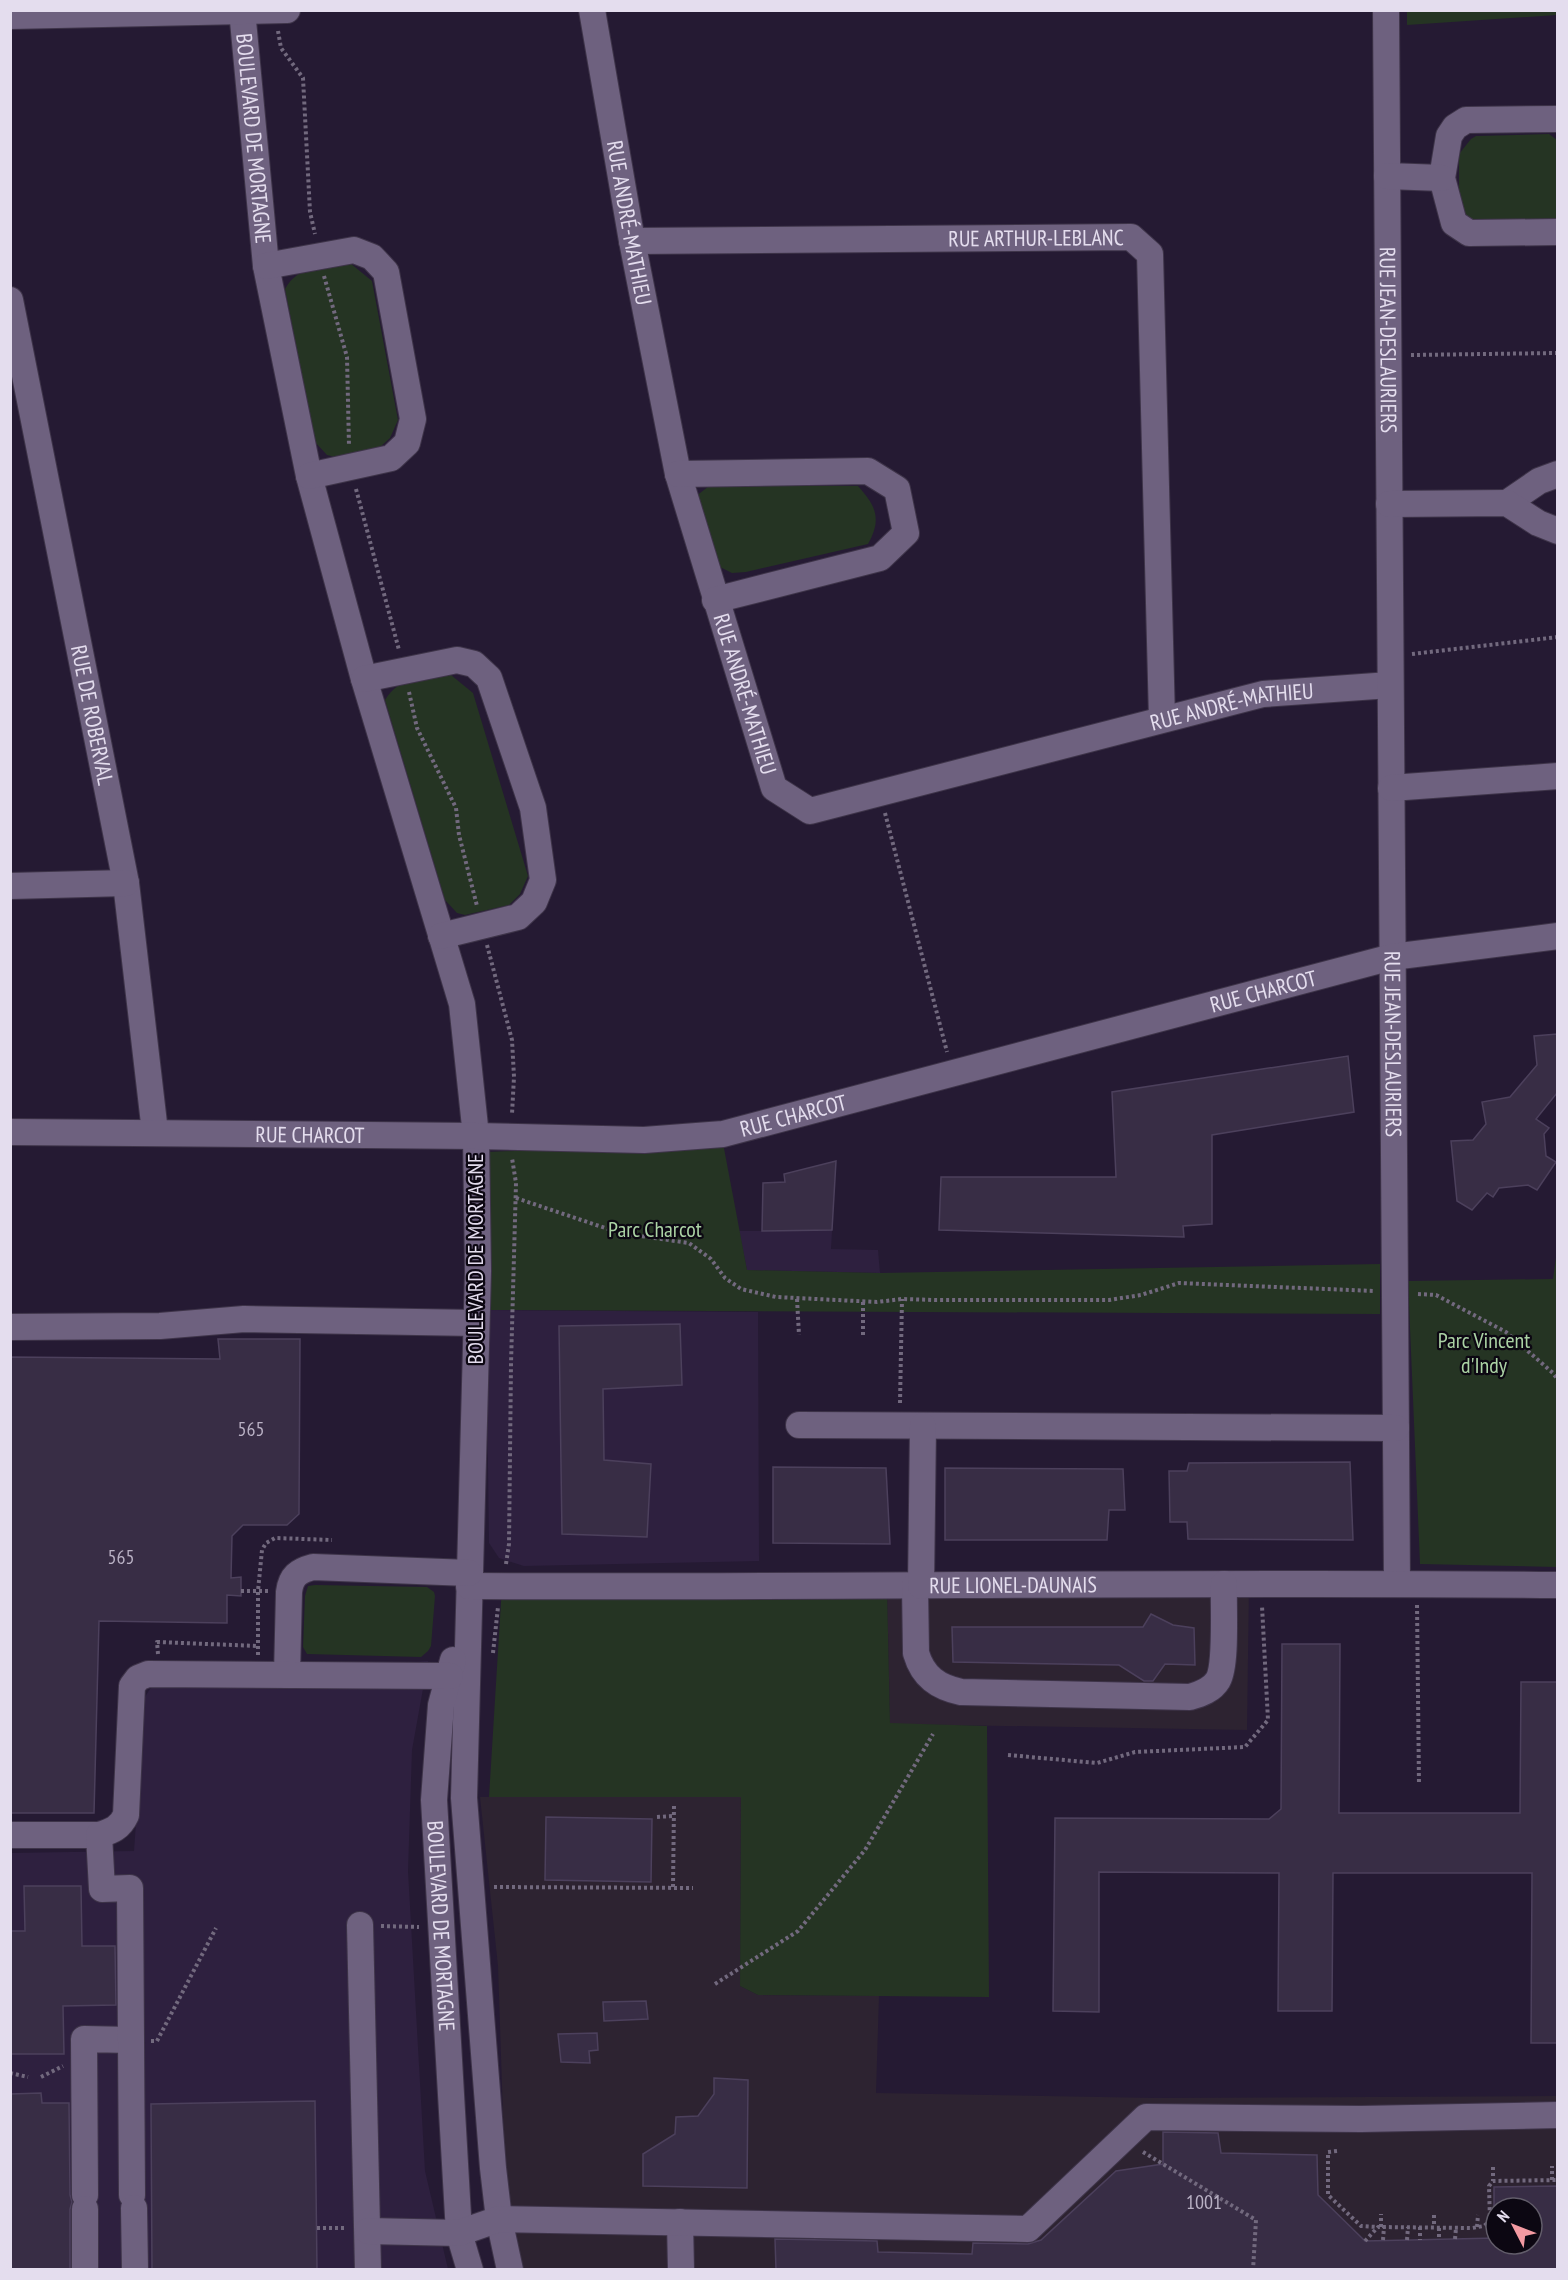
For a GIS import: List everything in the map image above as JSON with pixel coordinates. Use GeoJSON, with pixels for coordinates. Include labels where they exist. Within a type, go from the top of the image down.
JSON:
{"type":"FeatureCollection","features":[{"type":"Feature","properties":{"kind":"street"},"geometry":{"type":"LineString","coordinates":[[10,16],[287,10]]}},
{"type":"Feature","properties":{"kind":"street","name":"RUE ANDRÉ-MATHIEU"},"geometry":{"type":"LineString","coordinates":[[592,10],[632,241],[678,474],[774,788],[810,811],[1162,718],[1263,694],[1390,686]]}},
{"type":"Feature","properties":{"kind":"street","name":"RUE JEAN-DESLAURIERS"},"geometry":{"type":"LineString","coordinates":[[1386,10],[1396,1428],[1407,1583]]}},
{"type":"Feature","properties":{"kind":"street","name":"BOULEVARD DE MORTAGNE"},"geometry":{"type":"LineString","coordinates":[[242,11],[266,267],[309,476],[364,680],[462,1004],[476,1136],[478,1271],[464,1798],[487,1898],[499,2219],[510,2270]]}},
{"type":"Feature","properties":{"kind":"street"},"geometry":{"type":"LineString","coordinates":[[1557,119],[1466,120],[1455,127],[1449,136],[1442,178],[1454,223],[1469,233],[1557,232]]}},
{"type":"Feature","properties":{"kind":"street"},"geometry":{"type":"LineString","coordinates":[[1387,176],[1442,178]]}},
{"type":"Feature","properties":{"kind":"street","name":"RUE ARTHUR-LEBLANC"},"geometry":{"type":"LineString","coordinates":[[632,241],[1131,237],[1150,254],[1162,718]]}},
{"type":"Feature","properties":{"kind":"street","name":"BOULEVARD DE MORTAGNE"},"geometry":{"type":"LineString","coordinates":[[266,267],[354,250],[372,257],[386,272],[413,419],[407,443],[391,458],[309,476]]}},
{"type":"Feature","properties":{"kind":"street","name":"RUE DE ROBERVAL"},"geometry":{"type":"LineString","coordinates":[[10,300],[126,883],[154,1132]]}},
{"type":"Feature","properties":{"kind":"street"},"geometry":{"type":"LineString","coordinates":[[678,474],[868,471],[897,489],[906,533],[880,558],[715,600]]}},
{"type":"Feature","properties":{"kind":"street"},"geometry":{"type":"LineString","coordinates":[[1507,503],[1539,481],[1557,474]]}},
{"type":"Feature","properties":{"kind":"street"},"geometry":{"type":"LineString","coordinates":[[1389,504],[1507,503],[1547,528],[1557,531]]}},
{"type":"Feature","properties":{"kind":"street"},"geometry":{"type":"LineString","coordinates":[[364,680],[457,660],[474,664],[489,678],[533,808],[543,880],[534,902],[518,917],[441,936]]}},
{"type":"Feature","properties":{"kind":"street"},"geometry":{"type":"LineString","coordinates":[[1391,788],[1557,777]]}},
{"type":"Feature","properties":{"kind":"street"},"geometry":{"type":"LineString","coordinates":[[10,885],[126,883]]}},
{"type":"Feature","properties":{"kind":"street","name":"RUE CHARCOT"},"geometry":{"type":"LineString","coordinates":[[10,1131],[644,1140],[723,1134],[1392,957],[1557,936]]}},
{"type":"Feature","properties":{"kind":"street"},"geometry":{"type":"LineString","coordinates":[[10,1327],[159,1326],[244,1319],[476,1323]]}},
{"type":"Feature","properties":{"kind":"street"},"geometry":{"type":"LineString","coordinates":[[798,1425],[1396,1428]]}},
{"type":"Feature","properties":{"kind":"street"},"geometry":{"type":"LineString","coordinates":[[911,1426],[918,1586],[916,1653],[919,1664],[934,1682],[947,1689],[961,1692],[1190,1697],[1204,1693],[1219,1678],[1223,1656],[1224,1584]]}},
{"type":"Feature","properties":{"kind":"street","name":"RUE LIONEL-DAUNAIS"},"geometry":{"type":"LineString","coordinates":[[287,1675],[289,1592],[295,1575],[313,1567],[469,1579],[918,1586],[1407,1583],[1557,1585]]}},
{"type":"Feature","properties":{"kind":"street","name":"BOULEVARD DE MORTAGNE"},"geometry":{"type":"LineString","coordinates":[[469,1579],[450,1676],[441,1705],[434,1800],[459,2233],[470,2270]]}},
{"type":"Feature","properties":{"kind":"street"},"geometry":{"type":"LineString","coordinates":[[10,1835],[99,1835],[114,1830],[122,1823],[126,1815],[128,1792],[132,1686],[138,1678],[148,1674],[450,1676]]}},
{"type":"Feature","properties":{"kind":"street"},"geometry":{"type":"LineString","coordinates":[[99,1835],[102,1889],[130,1888],[135,2270]]}},
{"type":"Feature","properties":{"kind":"street"},"geometry":{"type":"LineString","coordinates":[[360,1926],[368,2270]]}},
{"type":"Feature","properties":{"kind":"street"},"geometry":{"type":"LineString","coordinates":[[85,2270],[84,2039],[131,2040]]}},
{"type":"Feature","properties":{"kind":"street"},"geometry":{"type":"LineString","coordinates":[[368,2231],[459,2233],[499,2219],[1028,2229],[1146,2116],[1370,2118],[1557,2115]]}},
{"type":"Feature","properties":{"kind":"street"},"geometry":{"type":"LineString","coordinates":[[680,2222],[681,2270]]}},
{"type":"Feature","properties":{"kind":"path","name":"BOULEVARD DE MORTAGNE"},"geometry":{"type":"LineString","coordinates":[[281,48],[303,78],[310,212],[316,240]]}},
{"type":"Feature","properties":{"kind":"path"},"geometry":{"type":"LineString","coordinates":[[324,275],[346,357],[350,457]]}},
{"type":"Feature","properties":{"kind":"path"},"geometry":{"type":"LineString","coordinates":[[1388,356],[1557,353]]}},
{"type":"Feature","properties":{"kind":"path"},"geometry":{"type":"LineString","coordinates":[[354,481],[401,659]]}},
{"type":"Feature","properties":{"kind":"path"},"geometry":{"type":"LineString","coordinates":[[1390,657],[1557,637]]}},
{"type":"Feature","properties":{"kind":"path"},"geometry":{"type":"LineString","coordinates":[[408,683],[417,728],[456,808],[459,835],[478,908]]}},
{"type":"Feature","properties":{"kind":"path"},"geometry":{"type":"LineString","coordinates":[[880,793],[952,1074]]}},
{"type":"Feature","properties":{"kind":"path"},"geometry":{"type":"LineString","coordinates":[[486,941],[512,1040],[514,1077],[512,1119]]}},
{"type":"Feature","properties":{"kind":"path","name":"BOULEVARD DE MORTAGNE"},"geometry":{"type":"LineString","coordinates":[[505,1566],[509,1544],[516,1198],[512,1157]]}},
{"type":"Feature","properties":{"kind":"path"},"geometry":{"type":"LineString","coordinates":[[516,1198],[620,1233],[689,1243],[711,1259],[725,1278],[741,1289],[776,1297],[863,1302],[902,1299],[1109,1300],[1179,1283],[1436,1295],[1506,1332],[1553,1373],[1557,1380]]}},
{"type":"Feature","properties":{"kind":"path"},"geometry":{"type":"LineString","coordinates":[[797,1299],[799,1335]]}},
{"type":"Feature","properties":{"kind":"path"},"geometry":{"type":"LineString","coordinates":[[902,1299],[911,1426]]}},
{"type":"Feature","properties":{"kind":"path"},"geometry":{"type":"LineString","coordinates":[[863,1302],[863,1335]]}},
{"type":"Feature","properties":{"kind":"path"},"geometry":{"type":"LineString","coordinates":[[1553,1373],[1557,1370]]}},
{"type":"Feature","properties":{"kind":"path"},"geometry":{"type":"LineString","coordinates":[[257,1664],[258,1591],[262,1550],[266,1543],[275,1538],[332,1540]]}},
{"type":"Feature","properties":{"kind":"path"},"geometry":{"type":"LineString","coordinates":[[1407,1583],[1419,1785]]}},
{"type":"Feature","properties":{"kind":"path"},"geometry":{"type":"LineString","coordinates":[[241,1591],[258,1591]]}},
{"type":"Feature","properties":{"kind":"path"},"geometry":{"type":"LineString","coordinates":[[492,1663],[498,1607]]}},
{"type":"Feature","properties":{"kind":"path"},"geometry":{"type":"LineString","coordinates":[[159,1661],[157,1642],[258,1646]]}},
{"type":"Feature","properties":{"kind":"path"},"geometry":{"type":"LineString","coordinates":[[715,1984],[798,1931],[866,1850],[933,1734]]}},
{"type":"Feature","properties":{"kind":"path"},"geometry":{"type":"LineString","coordinates":[[673,1887],[674,1806]]}},
{"type":"Feature","properties":{"kind":"path"},"geometry":{"type":"LineString","coordinates":[[657,1817],[673,1816]]}},
{"type":"Feature","properties":{"kind":"path"},"geometry":{"type":"LineString","coordinates":[[493,1875],[487,1898],[673,1887],[693,1888]]}},
{"type":"Feature","properties":{"kind":"path"},"geometry":{"type":"LineString","coordinates":[[360,1926],[441,1928]]}},
{"type":"Feature","properties":{"kind":"path"},"geometry":{"type":"LineString","coordinates":[[131,2040],[157,2042],[216,1928]]}},
{"type":"Feature","properties":{"kind":"path"},"geometry":{"type":"LineString","coordinates":[[10,2073],[28,2078]]}},
{"type":"Feature","properties":{"kind":"path"},"geometry":{"type":"LineString","coordinates":[[1122,2139],[1256,2220],[1253,2270]]}},
{"type":"Feature","properties":{"kind":"path"},"geometry":{"type":"LineString","coordinates":[[1337,2151],[1328,2152],[1328,2195],[1360,2226],[1408,2228],[1484,2226],[1490,2220],[1489,2186],[1493,2181],[1492,2167]]}},
{"type":"Feature","properties":{"kind":"path"},"geometry":{"type":"LineString","coordinates":[[1493,2181],[1555,2180],[1552,2166]]}},
{"type":"Feature","properties":{"kind":"path"},"geometry":{"type":"LineString","coordinates":[[1508,2187],[1510,2180]]}},
{"type":"Feature","properties":{"kind":"path"},"geometry":{"type":"LineString","coordinates":[[1381,2214],[1383,2240]]}},
{"type":"Feature","properties":{"kind":"path"},"geometry":{"type":"LineString","coordinates":[[1434,2215],[1439,2239]]}},
{"type":"Feature","properties":{"kind":"path"},"geometry":{"type":"LineString","coordinates":[[1477,2227],[1478,2215]]}},
{"type":"Feature","properties":{"kind":"path"},"geometry":{"type":"LineString","coordinates":[[1365,2241],[1381,2227]]}},
{"type":"Feature","properties":{"kind":"path"},"geometry":{"type":"LineString","coordinates":[[1407,2240],[1408,2228]]}},
{"type":"Feature","properties":{"kind":"path"},"geometry":{"type":"LineString","coordinates":[[1420,2228],[1420,2240]]}},
{"type":"Feature","properties":{"kind":"path"},"geometry":{"type":"LineString","coordinates":[[1455,2239],[1456,2228]]}},
{"type":"Feature","properties":{"kind":"shaded area"},"geometry":{"type":"Polygon","coordinates":[[[836,1162],[831,1249],[878,1250],[880,1273],[747,1270],[739,1231],[762,1231],[763,1183],[784,1182],[784,1174],[836,1162]]]}},
{"type":"Feature","properties":{"kind":"shaded area"},"geometry":{"type":"Polygon","coordinates":[[[486,1310],[758,1312],[759,1561],[524,1566],[499,1558],[489,1543],[486,1310]]]}},
{"type":"Feature","properties":{"kind":"shaded area"},"geometry":{"type":"Polygon","coordinates":[[[1249,1584],[1247,1730],[890,1724],[887,1587],[1249,1584]]]}},
{"type":"Feature","properties":{"kind":"shaded area"},"geometry":{"type":"Polygon","coordinates":[[[428,1661],[412,1750],[408,1871],[425,2171],[448,2269],[11,2269],[10,1853],[134,1851],[145,1697],[156,1684],[428,1661]]]}},
{"type":"Feature","properties":{"kind":"shaded area"},"geometry":{"type":"Polygon","coordinates":[[[480,1797],[741,1797],[740,1986],[758,1995],[879,1996],[876,2093],[1156,2098],[1557,2096],[1557,2269],[518,2269],[506,2206],[498,1966],[480,1797]]]}},
{"type":"Feature","properties":{"kind":"green space"},"geometry":{"type":"Polygon","coordinates":[[[1557,10],[1557,15],[1407,25],[1407,11],[1557,10]]]}},
{"type":"Feature","properties":{"kind":"green space"},"geometry":{"type":"Polygon","coordinates":[[[1549,134],[1557,140],[1557,220],[1472,220],[1465,215],[1459,204],[1459,154],[1471,139],[1476,136],[1549,134]]]}},
{"type":"Feature","properties":{"kind":"green space"},"geometry":{"type":"Polygon","coordinates":[[[350,263],[372,281],[398,420],[390,438],[379,448],[335,457],[327,455],[315,442],[285,289],[297,275],[305,271],[322,266],[350,263]]]}},
{"type":"Feature","properties":{"kind":"green space"},"geometry":{"type":"Polygon","coordinates":[[[709,486],[858,486],[873,507],[875,527],[868,544],[746,572],[732,573],[716,565],[695,497],[709,486]]]}},
{"type":"Feature","properties":{"kind":"green space"},"geometry":{"type":"Polygon","coordinates":[[[451,675],[473,693],[528,876],[520,894],[509,905],[465,915],[457,913],[445,900],[385,700],[391,692],[405,682],[451,675]]]}},
{"type":"Feature","properties":{"kind":"green space","name":"Parc Charcot"},"geometry":{"type":"Polygon","coordinates":[[[723,1143],[747,1270],[880,1273],[1380,1264],[1380,1314],[486,1310],[486,1152],[723,1143]]]}},
{"type":"Feature","properties":{"kind":"green space","name":"Parc Vincent d'Indy"},"geometry":{"type":"Polygon","coordinates":[[[1557,1250],[1557,1567],[1420,1564],[1408,1281],[1553,1279],[1557,1250]]]}},
{"type":"Feature","properties":{"kind":"green space"},"geometry":{"type":"Polygon","coordinates":[[[308,1586],[427,1587],[434,1592],[435,1596],[431,1646],[421,1657],[307,1654],[303,1647],[305,1596],[308,1586]]]}},
{"type":"Feature","properties":{"kind":"green space"},"geometry":{"type":"Polygon","coordinates":[[[502,1586],[887,1587],[890,1723],[987,1726],[989,1997],[758,1995],[740,1986],[741,1797],[489,1797],[502,1586]]]}},
{"type":"Feature","properties":{"kind":"building"},"geometry":{"type":"Polygon","coordinates":[[[1557,1034],[1557,1093],[1536,1119],[1549,1128],[1544,1134],[1546,1156],[1556,1162],[1537,1190],[1528,1185],[1499,1188],[1493,1197],[1487,1193],[1472,1210],[1457,1201],[1451,1141],[1473,1140],[1486,1124],[1482,1102],[1510,1097],[1537,1065],[1534,1036],[1557,1034]]]}},
{"type":"Feature","properties":{"kind":"building"},"geometry":{"type":"Polygon","coordinates":[[[1348,1056],[1354,1112],[1212,1135],[1212,1224],[1183,1226],[1184,1237],[939,1230],[941,1177],[1116,1177],[1112,1092],[1348,1056]]]}},
{"type":"Feature","properties":{"kind":"building"},"geometry":{"type":"Polygon","coordinates":[[[836,1161],[832,1230],[762,1231],[763,1183],[785,1182],[784,1174],[836,1161]]]}},
{"type":"Feature","properties":{"kind":"building"},"geometry":{"type":"Polygon","coordinates":[[[680,1324],[682,1385],[603,1389],[604,1460],[651,1464],[647,1537],[562,1534],[559,1326],[680,1324]]]}},
{"type":"Feature","properties":{"kind":"building"},"geometry":{"type":"Polygon","coordinates":[[[218,1339],[300,1339],[299,1514],[287,1525],[243,1525],[232,1536],[231,1578],[241,1577],[241,1596],[227,1595],[227,1623],[99,1621],[94,1813],[10,1813],[10,1357],[220,1359],[218,1339]]]}},
{"type":"Feature","properties":{"kind":"building"},"geometry":{"type":"Polygon","coordinates":[[[1350,1462],[1353,1540],[1188,1539],[1187,1522],[1170,1522],[1169,1471],[1187,1471],[1189,1463],[1350,1462]]]}},
{"type":"Feature","properties":{"kind":"building"},"geometry":{"type":"Polygon","coordinates":[[[773,1467],[886,1468],[890,1544],[773,1543],[773,1467]]]}},
{"type":"Feature","properties":{"kind":"building"},"geometry":{"type":"Polygon","coordinates":[[[945,1468],[1123,1469],[1125,1510],[1109,1510],[1107,1540],[945,1540],[945,1468]]]}},
{"type":"Feature","properties":{"kind":"building"},"geometry":{"type":"Polygon","coordinates":[[[1151,1614],[1173,1625],[1194,1628],[1195,1665],[1165,1664],[1153,1681],[1144,1681],[1119,1665],[953,1662],[952,1627],[1143,1627],[1151,1614]]]}},
{"type":"Feature","properties":{"kind":"building"},"geometry":{"type":"Polygon","coordinates":[[[1282,1644],[1340,1644],[1339,1813],[1520,1813],[1521,1682],[1557,1682],[1557,2043],[1531,2043],[1532,1873],[1333,1873],[1332,2011],[1278,2011],[1279,1873],[1099,1872],[1099,2012],[1053,2011],[1055,1818],[1269,1819],[1281,1809],[1282,1644]]]}},
{"type":"Feature","properties":{"kind":"building"},"geometry":{"type":"Polygon","coordinates":[[[546,1817],[652,1819],[651,1882],[545,1880],[546,1817]]]}},
{"type":"Feature","properties":{"kind":"building"},"geometry":{"type":"Polygon","coordinates":[[[24,1886],[81,1886],[82,1946],[115,1946],[116,2005],[63,2006],[64,2054],[10,2054],[10,1931],[25,1931],[24,1886]]]}},
{"type":"Feature","properties":{"kind":"building"},"geometry":{"type":"Polygon","coordinates":[[[646,2001],[648,2019],[604,2021],[603,2002],[646,2001]]]}},
{"type":"Feature","properties":{"kind":"building"},"geometry":{"type":"Polygon","coordinates":[[[597,2033],[598,2050],[589,2051],[590,2063],[561,2062],[558,2034],[597,2033]]]}},
{"type":"Feature","properties":{"kind":"building"},"geometry":{"type":"Polygon","coordinates":[[[714,2078],[748,2080],[747,2188],[643,2186],[643,2154],[675,2134],[676,2117],[698,2116],[714,2094],[714,2078]]]}},
{"type":"Feature","properties":{"kind":"building"},"geometry":{"type":"Polygon","coordinates":[[[41,2093],[42,2103],[69,2103],[72,2202],[70,2270],[10,2270],[10,2094],[41,2093]]]}},
{"type":"Feature","properties":{"kind":"building"},"geometry":{"type":"Polygon","coordinates":[[[315,2101],[317,2270],[152,2270],[151,2104],[315,2101]]]}},
{"type":"Feature","properties":{"kind":"building"},"geometry":{"type":"Polygon","coordinates":[[[1163,2132],[1218,2133],[1221,2153],[1317,2155],[1318,2195],[1365,2241],[1484,2238],[1484,2256],[1544,2256],[1544,2196],[1494,2196],[1494,2187],[1557,2186],[1557,2270],[776,2270],[775,2239],[877,2241],[878,2252],[972,2254],[973,2243],[1028,2244],[1041,2240],[1116,2171],[1163,2164],[1163,2132]]]}}]}
